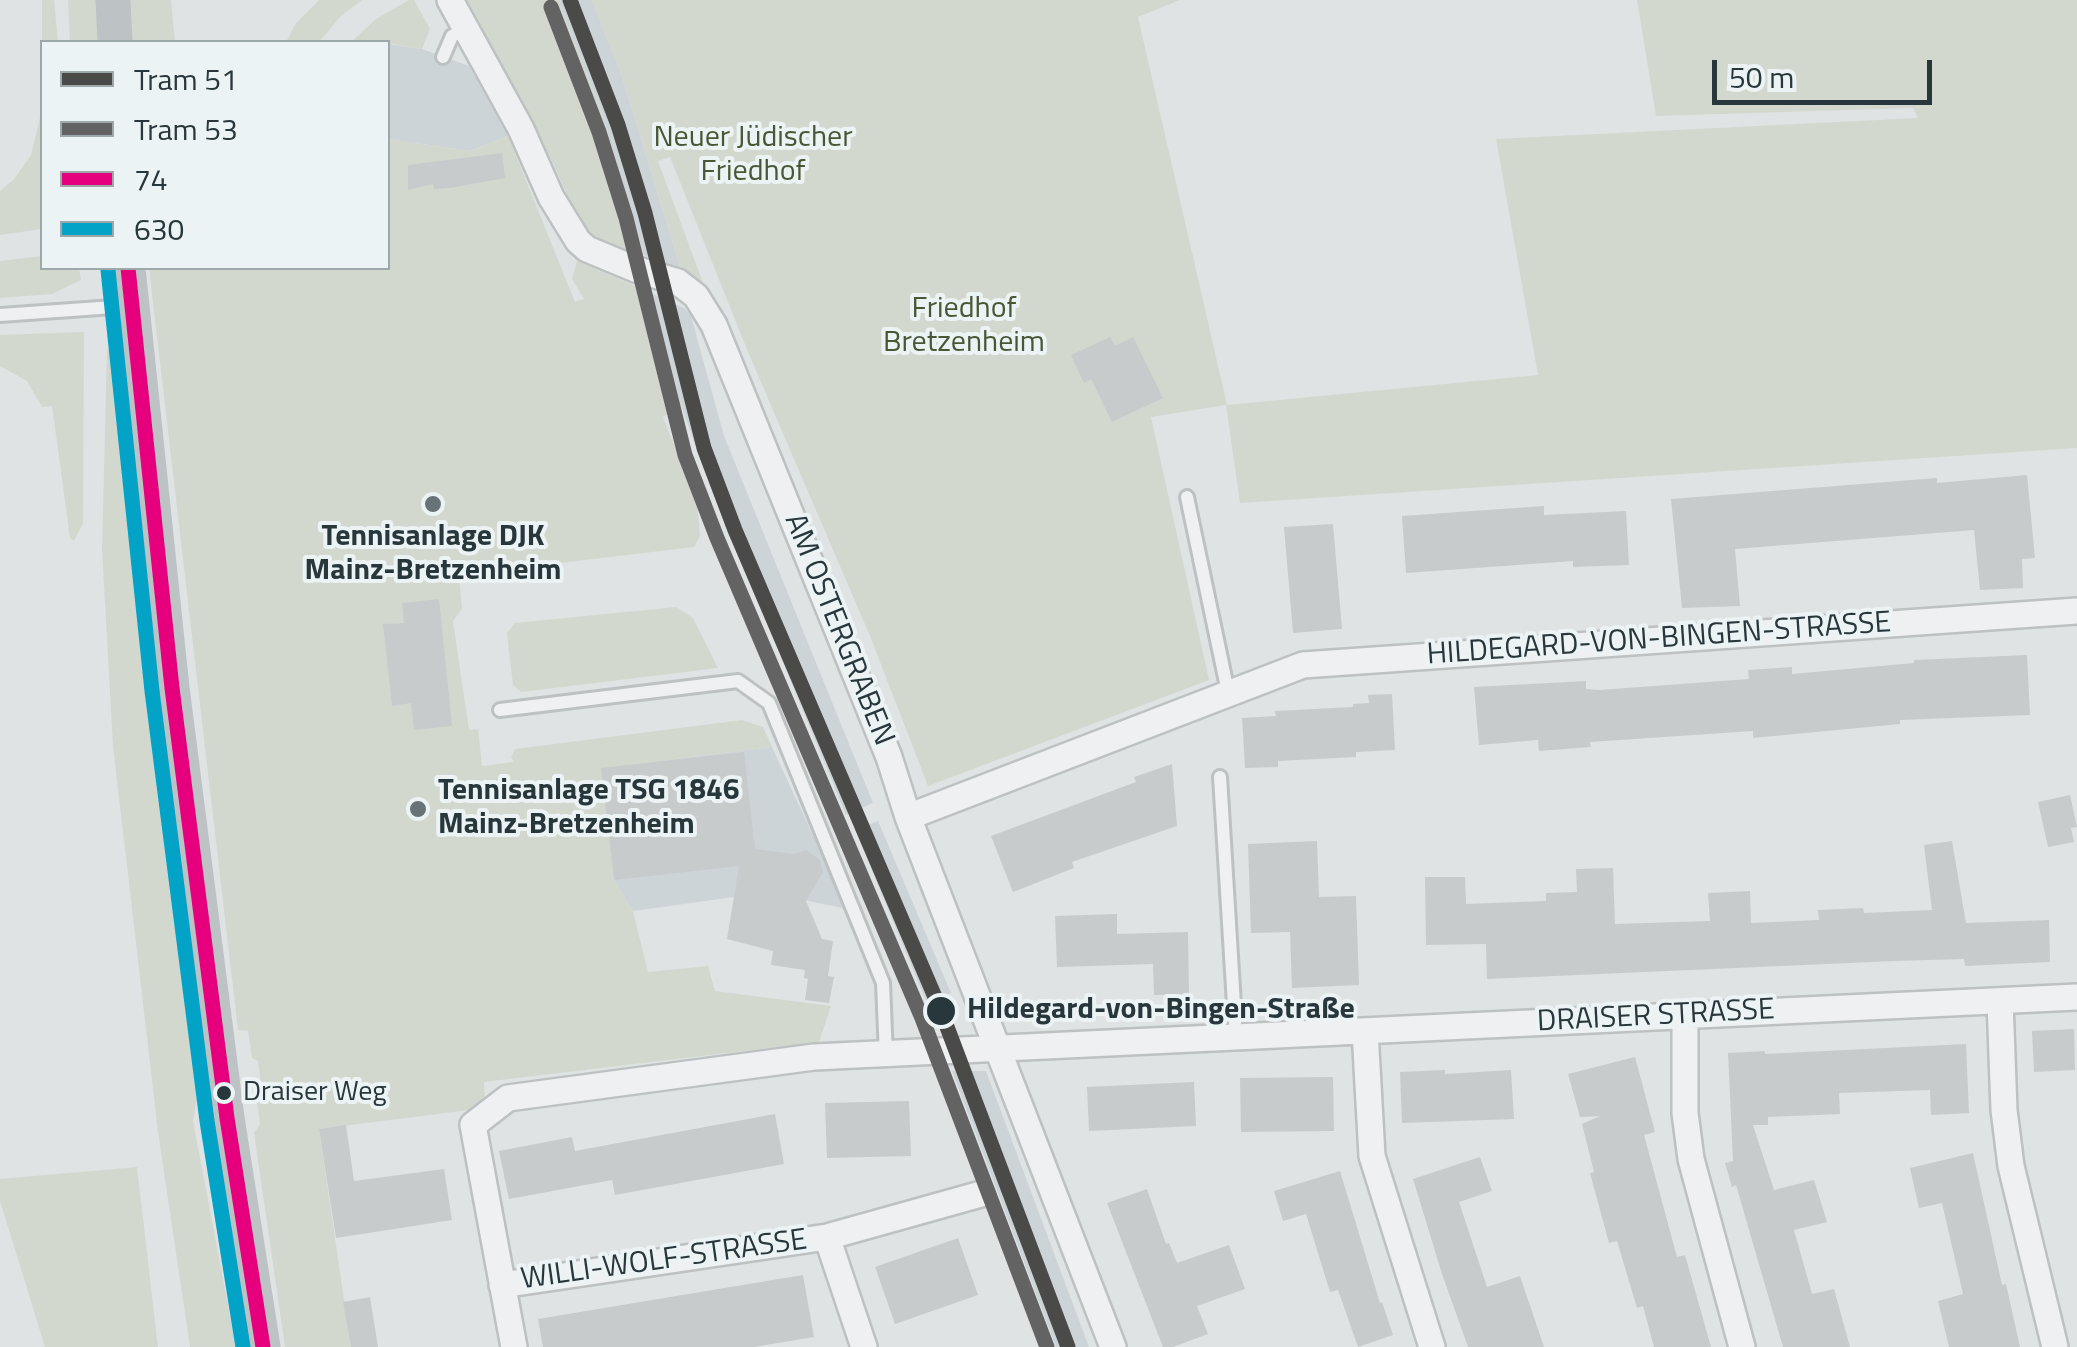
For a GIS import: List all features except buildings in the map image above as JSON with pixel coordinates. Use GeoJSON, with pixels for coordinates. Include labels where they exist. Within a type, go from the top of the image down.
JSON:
{"type":"FeatureCollection","features":[{"type":"Feature","properties":{"kind":"main road"},"geometry":{"type":"LineString","coordinates":[[113,0],[115,40]]}},
{"type":"Feature","properties":{"kind":"main road"},"geometry":{"type":"LineString","coordinates":[[128,270],[172,688],[227,1118],[263,1347]]}},
{"type":"Feature","properties":{"kind":"street","name":"AM OSTERGRABEN"},"geometry":{"type":"LineString","coordinates":[[450,0],[578,241],[587,249],[623,264],[678,282],[696,296],[714,325],[889,757],[908,816],[1113,1347]]}},
{"type":"Feature","properties":{"kind":"street","name":"HILDEGARD-VON-BINGEN-STRASSE"},"geometry":{"type":"LineString","coordinates":[[908,816],[1303,665],[2077,611]]}},
{"type":"Feature","properties":{"kind":"street","name":"DRAISER STRASSE"},"geometry":{"type":"LineString","coordinates":[[502,1285],[473,1125],[508,1098],[792,1059],[2077,997]]}},
{"type":"Feature","properties":{"kind":"street"},"geometry":{"type":"LineString","coordinates":[[2000,1001],[2004,1110],[2011,1166],[2055,1347]]}},
{"type":"Feature","properties":{"kind":"street"},"geometry":{"type":"LineString","coordinates":[[1686,1016],[1685,1113],[1691,1160],[1742,1347]]}},
{"type":"Feature","properties":{"kind":"street"},"geometry":{"type":"LineString","coordinates":[[1365,1031],[1372,1156],[1432,1347]]}},
{"type":"Feature","properties":{"kind":"street","name":"WILLI-WOLF-STRASSE"},"geometry":{"type":"LineString","coordinates":[[502,1285],[826,1237],[981,1194]]}},
{"type":"Feature","properties":{"kind":"street","name":"WILLI-WOLF-STRASSE"},"geometry":{"type":"LineString","coordinates":[[826,1237],[864,1347]]}},
{"type":"Feature","properties":{"kind":"street"},"geometry":{"type":"LineString","coordinates":[[502,1285],[514,1347]]}},
{"type":"Feature","properties":{"kind":"lane"},"geometry":{"type":"LineString","coordinates":[[443,58],[452,36],[465,29]]}},
{"type":"Feature","properties":{"kind":"lane"},"geometry":{"type":"LineString","coordinates":[[0,314],[131,306]]}},
{"type":"Feature","properties":{"kind":"lane"},"geometry":{"type":"LineString","coordinates":[[1186,497],[1228,692]]}},
{"type":"Feature","properties":{"kind":"lane"},"geometry":{"type":"LineString","coordinates":[[500,710],[738,681],[769,702],[883,984],[886,1056]]}},
{"type":"Feature","properties":{"kind":"lane"},"geometry":{"type":"LineString","coordinates":[[1220,776],[1236,1037]]}},
{"type":"Feature","properties":{"kind":"shaded area"},"geometry":{"type":"Polygon","coordinates":[[[558,0],[592,0],[622,76],[681,270],[644,255],[602,114],[558,0]]]}},
{"type":"Feature","properties":{"kind":"shaded area"},"geometry":{"type":"Polygon","coordinates":[[[390,44],[422,49],[469,66],[508,136],[470,151],[390,139],[390,44]]]}},
{"type":"Feature","properties":{"kind":"shaded area"},"geometry":{"type":"Polygon","coordinates":[[[651,293],[684,308],[691,316],[724,436],[873,803],[846,815],[709,483],[681,405],[651,293]]]}},
{"type":"Feature","properties":{"kind":"shaded area"},"geometry":{"type":"Polygon","coordinates":[[[772,747],[847,909],[736,886],[734,897],[633,911],[614,880],[601,768],[772,747]]]}},
{"type":"Feature","properties":{"kind":"shaded area"},"geometry":{"type":"Polygon","coordinates":[[[878,821],[951,993],[927,1003],[855,830],[878,821]]]}},
{"type":"Feature","properties":{"kind":"shaded area"},"geometry":{"type":"Polygon","coordinates":[[[952,1071],[986,1071],[1089,1347],[1056,1347],[952,1071]]]}},
{"type":"Feature","properties":{"kind":"green space"},"geometry":{"type":"Polygon","coordinates":[[[42,0],[54,0],[58,40],[42,40],[42,0]]]}},
{"type":"Feature","properties":{"kind":"green space"},"geometry":{"type":"Polygon","coordinates":[[[68,0],[96,0],[98,40],[70,40],[68,0]]]}},
{"type":"Feature","properties":{"kind":"green space"},"geometry":{"type":"Polygon","coordinates":[[[127,0],[171,0],[175,40],[131,40],[127,0]]]}},
{"type":"Feature","properties":{"kind":"green space"},"geometry":{"type":"Polygon","coordinates":[[[319,0],[362,0],[341,16],[321,40],[287,40],[296,23],[319,0]]]}},
{"type":"Feature","properties":{"kind":"green space"},"geometry":{"type":"Polygon","coordinates":[[[414,0],[430,29],[422,49],[390,44],[390,40],[353,40],[376,19],[414,0]]]}},
{"type":"Feature","properties":{"kind":"green space"},"geometry":{"type":"Polygon","coordinates":[[[466,0],[558,0],[602,114],[644,255],[605,242],[577,218],[554,165],[466,0]]]}},
{"type":"Feature","properties":{"kind":"green space"},"geometry":{"type":"Polygon","coordinates":[[[591,0],[1180,0],[1138,17],[1227,405],[1538,375],[1496,139],[1918,118],[1913,108],[1656,116],[1637,0],[2077,0],[2077,448],[1240,503],[1226,405],[1151,417],[1209,680],[928,786],[870,636],[748,352],[670,157],[658,161],[703,283],[681,270],[622,76],[591,0]]]}},
{"type":"Feature","properties":{"kind":"green space"},"geometry":{"type":"Polygon","coordinates":[[[40,117],[40,229],[0,235],[0,191],[31,155],[40,117]]]}},
{"type":"Feature","properties":{"kind":"green space"},"geometry":{"type":"Polygon","coordinates":[[[508,136],[575,302],[584,299],[572,279],[577,261],[651,293],[681,405],[663,417],[697,503],[700,536],[694,547],[459,575],[462,609],[453,621],[469,730],[478,729],[482,766],[514,762],[511,757],[515,749],[742,720],[763,727],[772,747],[602,768],[614,880],[633,911],[648,972],[708,966],[715,991],[831,1006],[819,1042],[484,1082],[485,1108],[319,1129],[351,1347],[285,1347],[254,1133],[260,1124],[257,1102],[263,1101],[258,1061],[252,1058],[248,1031],[238,1030],[149,270],[390,270],[390,139],[470,151],[508,136]]]}},
{"type":"Feature","properties":{"kind":"green space"},"geometry":{"type":"Polygon","coordinates":[[[40,256],[40,270],[79,270],[81,280],[52,294],[0,298],[0,261],[40,256]]]}},
{"type":"Feature","properties":{"kind":"green space"},"geometry":{"type":"Polygon","coordinates":[[[84,332],[83,523],[74,541],[70,538],[52,406],[42,407],[27,381],[0,366],[0,335],[84,332]]]}},
{"type":"Feature","properties":{"kind":"green space"},"geometry":{"type":"Polygon","coordinates":[[[107,348],[117,368],[128,435],[156,743],[197,1099],[193,1121],[236,1347],[190,1347],[158,1132],[113,746],[102,550],[107,348]]]}},
{"type":"Feature","properties":{"kind":"green space"},"geometry":{"type":"Polygon","coordinates":[[[676,607],[693,618],[718,668],[521,692],[513,685],[507,633],[515,623],[676,607]]]}},
{"type":"Feature","properties":{"kind":"green space"},"geometry":{"type":"Polygon","coordinates":[[[137,1167],[158,1347],[45,1347],[0,1201],[0,1179],[137,1167]]]}},
{"type":"Feature","properties":{"kind":"tram line","name":"51"},"geometry":{"type":"LineString","coordinates":[[570,0],[618,125],[645,213],[704,448],[735,530],[941,1011],[1068,1347]]}},
{"type":"Feature","properties":{"kind":"tram line","name":"53"},"geometry":{"type":"LineString","coordinates":[[551,7],[599,132],[626,218],[685,455],[922,1018],[1047,1347]]}},
{"type":"Feature","properties":{"kind":"transit line","name":"630"},"geometry":{"type":"LineString","coordinates":[[108,270],[152,691],[207,1121],[243,1347]]}},
{"type":"Feature","properties":{"kind":"transit line","name":"74"},"geometry":{"type":"LineString","coordinates":[[128,270],[172,688],[227,1118],[263,1347]]}},
{"type":"Feature","properties":{"kind":"place","name":"Tennisanlage DJK Mainz-Bretzenheim"},"geometry":{"type":"Point","coordinates":[433,504]}},
{"type":"Feature","properties":{"kind":"place","name":"Tennisanlage TSG 1846 Mainz-Bretzenheim"},"geometry":{"type":"Point","coordinates":[418,809]}},
{"type":"Feature","properties":{"kind":"place","name":"Hildegard-von-Bingen-Straße"},"geometry":{"type":"Point","coordinates":[941,1011]}},
{"type":"Feature","properties":{"kind":"place","name":"Draiser Weg"},"geometry":{"type":"Point","coordinates":[224,1093]}},
{"type":"Feature","properties":{"kind":"park label","name":"Neuer Jüdischer Friedhof"},"geometry":{"type":"Point","coordinates":[753,156]}},
{"type":"Feature","properties":{"kind":"park label","name":"Friedhof Bretzenheim"},"geometry":{"type":"Point","coordinates":[964,327]}}]}
